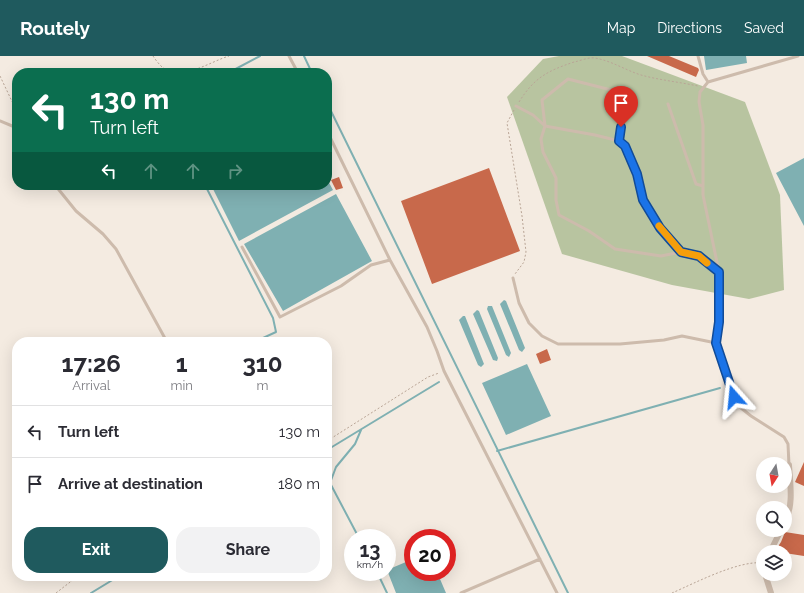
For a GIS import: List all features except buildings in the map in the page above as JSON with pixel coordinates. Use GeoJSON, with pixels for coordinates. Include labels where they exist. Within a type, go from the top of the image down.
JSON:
{"type":"FeatureCollection","features":[{"type":"Feature","properties":{"kind":"street"},"geometry":{"type":"LineString","coordinates":[[767,581],[771,593]]}},
{"type":"Feature","properties":{"kind":"lane"},"geometry":{"type":"LineString","coordinates":[[289,56],[295,68]]}},
{"type":"Feature","properties":{"kind":"lane"},"geometry":{"type":"LineString","coordinates":[[698,56],[703,74],[708,82]]}},
{"type":"Feature","properties":{"kind":"lane"},"geometry":{"type":"LineString","coordinates":[[789,457],[788,444],[784,437],[750,416],[741,408],[734,397],[716,343],[719,322],[719,272],[703,195],[703,126],[699,102],[700,92],[708,82],[798,56]]}},
{"type":"Feature","properties":{"kind":"lane"},"geometry":{"type":"LineString","coordinates":[[619,141],[626,99],[623,93],[568,80],[553,90],[542,100],[545,126],[542,139],[543,152],[556,178],[556,200],[559,216],[589,231],[615,249],[661,256],[681,252],[699,256],[719,272]]}},
{"type":"Feature","properties":{"kind":"lane"},"geometry":{"type":"LineString","coordinates":[[668,104],[696,184],[703,186]]}},
{"type":"Feature","properties":{"kind":"lane"},"geometry":{"type":"LineString","coordinates":[[516,106],[532,115],[545,126],[619,141],[625,146],[637,174],[643,200],[660,228],[681,252]]}},
{"type":"Feature","properties":{"kind":"lane"},"geometry":{"type":"LineString","coordinates":[[0,121],[12,126]]}},
{"type":"Feature","properties":{"kind":"lane"},"geometry":{"type":"LineString","coordinates":[[332,141],[371,217],[390,260],[427,327],[444,371],[557,593]]}},
{"type":"Feature","properties":{"kind":"lane"},"geometry":{"type":"LineString","coordinates":[[59,190],[76,211],[103,234],[116,248],[164,337]]}},
{"type":"Feature","properties":{"kind":"lane"},"geometry":{"type":"LineString","coordinates":[[242,247],[280,316],[341,286],[371,265],[390,260]]}},
{"type":"Feature","properties":{"kind":"lane"},"geometry":{"type":"LineString","coordinates":[[513,278],[520,303],[529,323],[542,336],[558,344],[627,344],[664,340],[682,336],[716,343]]}},
{"type":"Feature","properties":{"kind":"lane"},"geometry":{"type":"LineString","coordinates":[[461,593],[540,559]]}},
{"type":"Feature","properties":{"kind":"path"},"geometry":{"type":"LineString","coordinates":[[153,56],[161,66],[165,68]]}},
{"type":"Feature","properties":{"kind":"path"},"geometry":{"type":"LineString","coordinates":[[198,68],[229,56]]}},
{"type":"Feature","properties":{"kind":"path"},"geometry":{"type":"LineString","coordinates":[[0,76],[12,101]]}},
{"type":"Feature","properties":{"kind":"path"},"geometry":{"type":"LineString","coordinates":[[332,438],[428,377],[444,371]]}},
{"type":"Feature","properties":{"kind":"path"},"geometry":{"type":"LineString","coordinates":[[672,593],[730,569],[756,562]]}},
{"type":"Feature","properties":{"kind":"path"},"geometry":{"type":"LineString","coordinates":[[56,593],[72,581]]}},
{"type":"Feature","properties":{"kind":"green space"},"geometry":{"type":"Polygon","coordinates":[[[559,56],[622,56],[745,102],[780,195],[784,290],[749,299],[672,285],[562,254],[507,97],[543,59],[559,56]]]}},
{"type":"Feature","properties":{"kind":"water"},"geometry":{"type":"Polygon","coordinates":[[[704,56],[746,56],[747,63],[706,70],[704,56]]]}},
{"type":"Feature","properties":{"kind":"water"},"geometry":{"type":"Polygon","coordinates":[[[804,158],[804,226],[776,173],[804,158]]]}},
{"type":"Feature","properties":{"kind":"water"},"geometry":{"type":"Polygon","coordinates":[[[332,188],[333,190],[239,241],[214,190],[332,190],[332,188]]]}},
{"type":"Feature","properties":{"kind":"water"},"geometry":{"type":"Polygon","coordinates":[[[336,194],[372,261],[283,311],[244,244],[336,194]]]}},
{"type":"Feature","properties":{"kind":"water"},"geometry":{"type":"Polygon","coordinates":[[[504,300],[506,301],[525,348],[522,352],[519,350],[500,304],[504,300]]]}},
{"type":"Feature","properties":{"kind":"water"},"geometry":{"type":"Polygon","coordinates":[[[488,306],[492,306],[511,353],[509,357],[506,355],[487,309],[488,306]]]}},
{"type":"Feature","properties":{"kind":"water"},"geometry":{"type":"Polygon","coordinates":[[[477,310],[479,311],[498,358],[497,361],[493,360],[473,314],[477,310]]]}},
{"type":"Feature","properties":{"kind":"water"},"geometry":{"type":"Polygon","coordinates":[[[465,316],[484,364],[481,367],[478,365],[459,320],[465,316]]]}},
{"type":"Feature","properties":{"kind":"water"},"geometry":{"type":"Polygon","coordinates":[[[527,364],[551,416],[506,435],[482,383],[527,364]]]}},
{"type":"Feature","properties":{"kind":"water"},"geometry":{"type":"Polygon","coordinates":[[[404,563],[404,581],[441,581],[446,593],[396,593],[391,581],[396,581],[396,566],[404,563]]]}},
{"type":"Feature","properties":{"kind":"waterway"},"geometry":{"type":"LineString","coordinates":[[237,68],[260,56]]}},
{"type":"Feature","properties":{"kind":"waterway"},"geometry":{"type":"LineString","coordinates":[[304,56],[310,68]]}},
{"type":"Feature","properties":{"kind":"waterway"},"geometry":{"type":"LineString","coordinates":[[332,113],[568,593]]}},
{"type":"Feature","properties":{"kind":"waterway"},"geometry":{"type":"LineString","coordinates":[[208,190],[273,318],[276,332],[265,337]]}},
{"type":"Feature","properties":{"kind":"waterway"},"geometry":{"type":"LineString","coordinates":[[332,447],[439,382]]}},
{"type":"Feature","properties":{"kind":"waterway"},"geometry":{"type":"LineString","coordinates":[[497,451],[720,388]]}},
{"type":"Feature","properties":{"kind":"waterway"},"geometry":{"type":"LineString","coordinates":[[332,478],[336,467],[355,444],[361,430]]}},
{"type":"Feature","properties":{"kind":"waterway"},"geometry":{"type":"LineString","coordinates":[[332,487],[354,529]]}},
{"type":"Feature","properties":{"kind":"waterway"},"geometry":{"type":"LineString","coordinates":[[91,593],[111,581]]}},
{"type":"Feature","properties":{"kind":"waterway"},"geometry":{"type":"LineString","coordinates":[[381,581],[387,593]]}},
{"type":"Feature","properties":{"kind":"slow traffic"},"geometry":{"type":"LineString","coordinates":[[659,226],[681,252],[699,256],[707,263]]}},
{"type":"Feature","properties":{"kind":"route"},"geometry":{"type":"LineString","coordinates":[[621,127],[619,141],[625,146],[637,174],[643,200],[660,228],[681,252],[699,256],[719,272],[719,322],[716,343],[734,397]]}}]}
